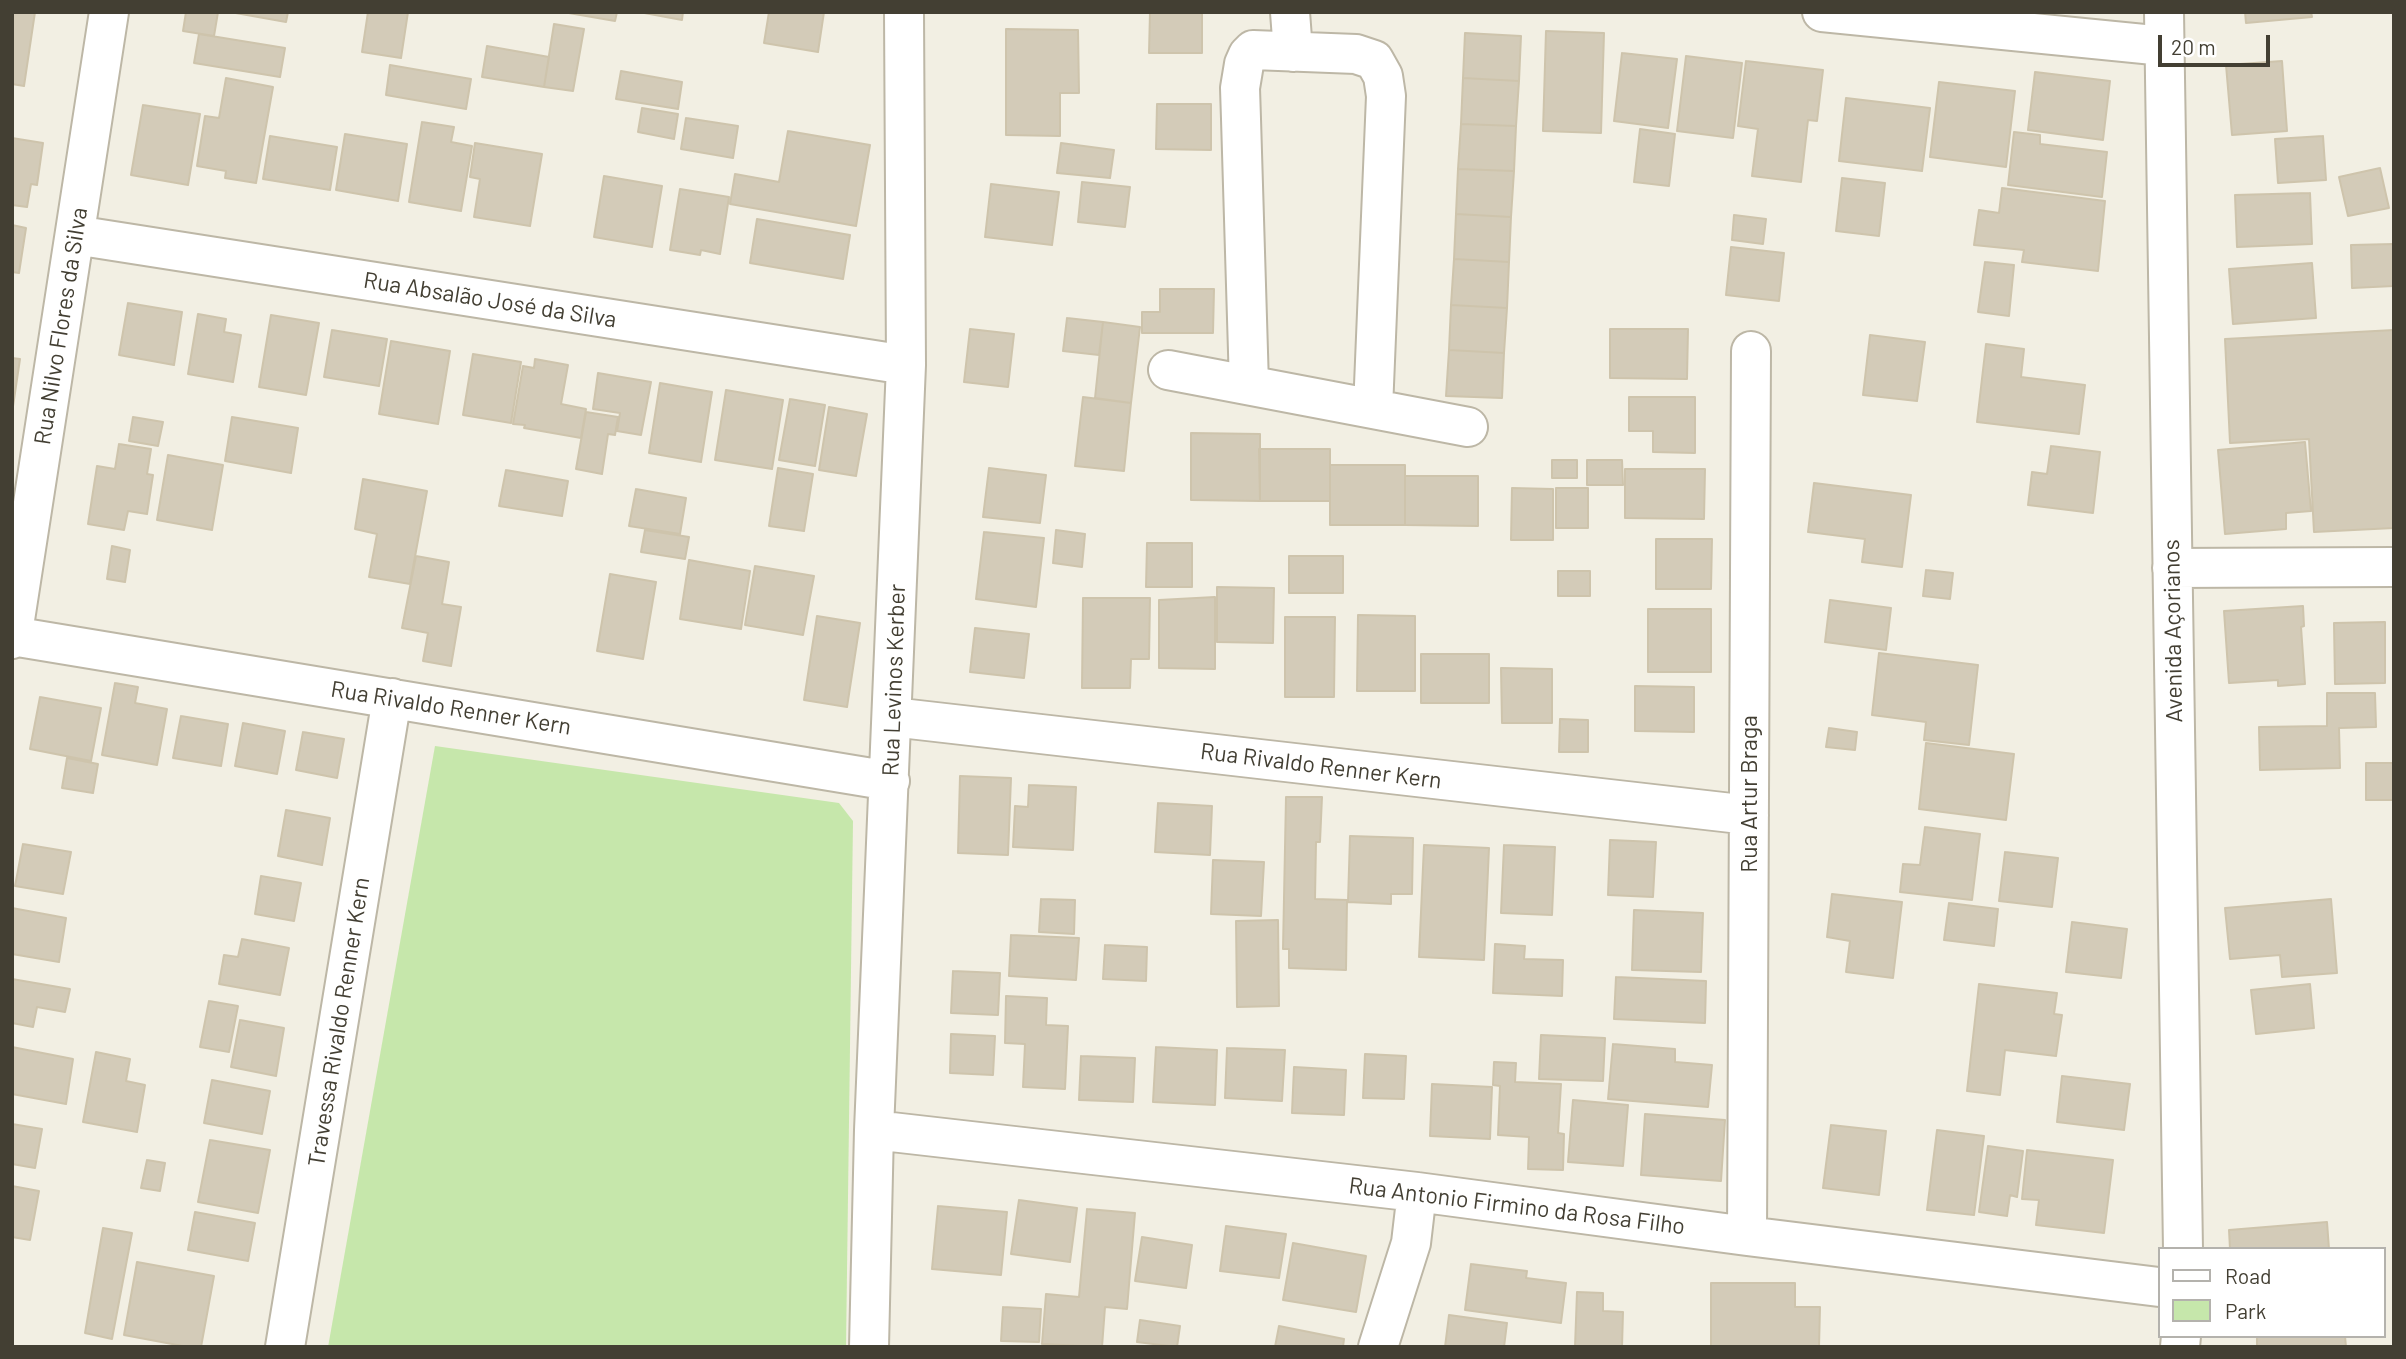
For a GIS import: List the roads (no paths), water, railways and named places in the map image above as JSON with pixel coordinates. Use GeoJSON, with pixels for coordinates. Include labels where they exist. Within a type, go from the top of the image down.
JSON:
{"type":"FeatureCollection","features":[{"type":"Feature","properties":{"kind":"street","name":"Rua Nilvo Flores da Silva"},"geometry":{"type":"LineString","coordinates":[[12,637],[110,12]]}},
{"type":"Feature","properties":{"kind":"street","name":"Rua Levinos Kerber"},"geometry":{"type":"LineString","coordinates":[[869,1347],[874,1130],[906,365],[904,12]]}},
{"type":"Feature","properties":{"kind":"street"},"geometry":{"type":"LineString","coordinates":[[1290,12],[1293,52]]}},
{"type":"Feature","properties":{"kind":"street"},"geometry":{"type":"LineString","coordinates":[[1822,12],[2164,29]]}},
{"type":"Feature","properties":{"kind":"street","name":"Avenida Açorianos"},"geometry":{"type":"LineString","coordinates":[[2164,29],[2183,1247]]}},
{"type":"Feature","properties":{"kind":"street"},"geometry":{"type":"LineString","coordinates":[[1249,385],[1241,119],[1244,64],[1253,50],[1356,54],[1374,60],[1383,76],[1386,116],[1373,409]]}},
{"type":"Feature","properties":{"kind":"street","name":"Rua Absalão José da Silva"},"geometry":{"type":"LineString","coordinates":[[75,235],[906,365]]}},
{"type":"Feature","properties":{"kind":"street","name":"Rua Artur Braga"},"geometry":{"type":"LineString","coordinates":[[1747,1236],[1751,351]]}},
{"type":"Feature","properties":{"kind":"street"},"geometry":{"type":"LineString","coordinates":[[1168,370],[1468,427]]}},
{"type":"Feature","properties":{"kind":"street"},"geometry":{"type":"LineString","coordinates":[[2172,568],[2394,567]]}},
{"type":"Feature","properties":{"kind":"street","name":"Rua Rivaldo Renner Kern"},"geometry":{"type":"LineString","coordinates":[[12,637],[890,781]]}},
{"type":"Feature","properties":{"kind":"street","name":"Travessa Rivaldo Renner Kern"},"geometry":{"type":"LineString","coordinates":[[285,1347],[392,698]]}},
{"type":"Feature","properties":{"kind":"street","name":"Rua Rivaldo Renner Kern"},"geometry":{"type":"LineString","coordinates":[[892,717],[1749,816]]}},
{"type":"Feature","properties":{"kind":"street","name":"Rua Antonio Firmino da Rosa Filho"},"geometry":{"type":"LineString","coordinates":[[874,1130],[1417,1192],[2158,1287]]}},
{"type":"Feature","properties":{"kind":"street"},"geometry":{"type":"LineString","coordinates":[[1378,1347],[1411,1243],[1417,1192]]}}]}
